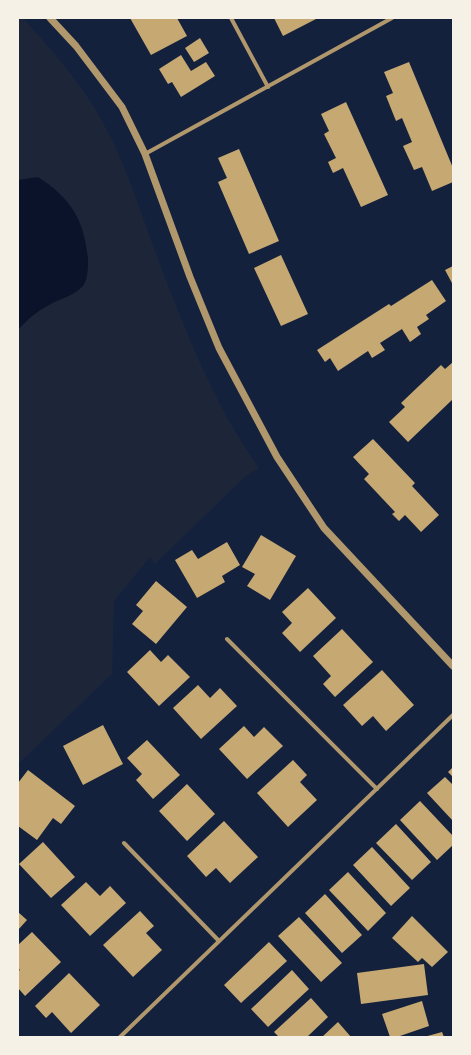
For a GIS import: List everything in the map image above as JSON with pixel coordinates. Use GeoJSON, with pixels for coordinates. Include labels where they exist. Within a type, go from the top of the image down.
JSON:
{"type":"FeatureCollection","features":[{"type":"Feature","properties":{"kind":"street"},"geometry":{"type":"LineString","coordinates":[[50,18],[76,46],[101,77],[122,107],[145,154],[190,277],[219,348],[277,457],[324,528],[453,666]]}},
{"type":"Feature","properties":{"kind":"street"},"geometry":{"type":"LineString","coordinates":[[231,18],[268,87]]}},
{"type":"Feature","properties":{"kind":"street"},"geometry":{"type":"LineString","coordinates":[[145,154],[392,18]]}},
{"type":"Feature","properties":{"kind":"street"},"geometry":{"type":"LineString","coordinates":[[227,639],[377,789]]}},
{"type":"Feature","properties":{"kind":"street"},"geometry":{"type":"LineString","coordinates":[[120,1037],[453,715]]}},
{"type":"Feature","properties":{"kind":"street"},"geometry":{"type":"LineString","coordinates":[[124,843],[219,941]]}},
{"type":"Feature","properties":{"kind":"shaded area"},"geometry":{"type":"Polygon","coordinates":[[[18,18],[23,18],[66,67],[94,107],[112,139],[128,177],[164,275],[202,367],[228,419],[259,468],[247,475],[155,564],[150,557],[114,601],[112,674],[18,764],[18,18]]]}},
{"type":"Feature","properties":{"kind":"shaded area"},"geometry":{"type":"Polygon","coordinates":[[[38,177],[60,194],[68,202],[74,212],[83,233],[86,245],[88,259],[87,273],[85,283],[80,289],[40,310],[18,330],[18,180],[38,177]]]}},
{"type":"Feature","properties":{"kind":"building"},"geometry":{"type":"Polygon","coordinates":[[[130,18],[177,18],[187,36],[151,55],[130,18]]]}},
{"type":"Feature","properties":{"kind":"building"},"geometry":{"type":"Polygon","coordinates":[[[274,18],[318,18],[283,36],[274,18]]]}},
{"type":"Feature","properties":{"kind":"building"},"geometry":{"type":"Polygon","coordinates":[[[200,38],[209,53],[194,62],[185,48],[200,38]]]}},
{"type":"Feature","properties":{"kind":"building"},"geometry":{"type":"Polygon","coordinates":[[[181,55],[191,71],[206,62],[215,76],[181,97],[172,82],[168,84],[159,69],[181,55]]]}},
{"type":"Feature","properties":{"kind":"building"},"geometry":{"type":"Polygon","coordinates":[[[409,62],[453,168],[453,182],[432,191],[422,167],[414,170],[403,146],[412,142],[402,118],[396,121],[386,96],[393,93],[384,72],[409,62]]]}},
{"type":"Feature","properties":{"kind":"building"},"geometry":{"type":"Polygon","coordinates":[[[346,102],[388,195],[361,207],[343,168],[333,173],[328,162],[336,158],[324,134],[329,131],[321,114],[346,102]]]}},
{"type":"Feature","properties":{"kind":"building"},"geometry":{"type":"Polygon","coordinates":[[[239,149],[279,241],[249,254],[218,182],[227,178],[218,158],[239,149]]]}},
{"type":"Feature","properties":{"kind":"building"},"geometry":{"type":"Polygon","coordinates":[[[281,255],[308,314],[281,326],[254,268],[281,255]]]}},
{"type":"Feature","properties":{"kind":"building"},"geometry":{"type":"Polygon","coordinates":[[[453,266],[453,285],[445,270],[453,266]]]}},
{"type":"Feature","properties":{"kind":"building"},"geometry":{"type":"Polygon","coordinates":[[[432,280],[446,301],[426,315],[429,319],[417,327],[421,334],[410,342],[402,329],[380,343],[385,350],[372,358],[368,351],[338,371],[330,358],[325,362],[317,350],[389,304],[391,306],[432,280]]]}},
{"type":"Feature","properties":{"kind":"building"},"geometry":{"type":"Polygon","coordinates":[[[453,362],[453,399],[408,442],[389,422],[405,407],[401,403],[441,365],[445,369],[453,362]]]}},
{"type":"Feature","properties":{"kind":"building"},"geometry":{"type":"Polygon","coordinates":[[[373,439],[415,483],[412,486],[439,515],[421,532],[405,515],[399,521],[392,514],[395,512],[364,479],[369,474],[353,457],[373,439]]]}},
{"type":"Feature","properties":{"kind":"building"},"geometry":{"type":"Polygon","coordinates":[[[261,535],[296,556],[270,600],[247,586],[255,574],[242,567],[261,535]]]}},
{"type":"Feature","properties":{"kind":"building"},"geometry":{"type":"Polygon","coordinates":[[[227,542],[240,565],[222,576],[225,582],[197,598],[175,560],[192,550],[198,559],[227,542]]]}},
{"type":"Feature","properties":{"kind":"building"},"geometry":{"type":"Polygon","coordinates":[[[156,581],[187,607],[156,644],[132,624],[143,611],[136,605],[156,581]]]}},
{"type":"Feature","properties":{"kind":"building"},"geometry":{"type":"Polygon","coordinates":[[[308,588],[336,618],[300,652],[282,633],[292,623],[282,612],[308,588]]]}},
{"type":"Feature","properties":{"kind":"building"},"geometry":{"type":"Polygon","coordinates":[[[342,629],[373,662],[335,697],[323,684],[331,676],[313,656],[342,629]]]}},
{"type":"Feature","properties":{"kind":"building"},"geometry":{"type":"Polygon","coordinates":[[[150,650],[161,662],[168,655],[190,677],[159,706],[127,672],[150,650]]]}},
{"type":"Feature","properties":{"kind":"building"},"geometry":{"type":"Polygon","coordinates":[[[382,670],[414,705],[386,731],[373,716],[362,726],[343,705],[382,670]]]}},
{"type":"Feature","properties":{"kind":"building"},"geometry":{"type":"Polygon","coordinates":[[[198,685],[210,698],[220,688],[237,706],[201,739],[173,708],[198,685]]]}},
{"type":"Feature","properties":{"kind":"building"},"geometry":{"type":"Polygon","coordinates":[[[103,725],[123,764],[83,785],[63,746],[103,725]]]}},
{"type":"Feature","properties":{"kind":"building"},"geometry":{"type":"Polygon","coordinates":[[[244,726],[254,737],[264,727],[283,746],[247,779],[219,749],[244,726]]]}},
{"type":"Feature","properties":{"kind":"building"},"geometry":{"type":"Polygon","coordinates":[[[147,740],[180,775],[153,799],[136,780],[142,774],[127,758],[147,740]]]}},
{"type":"Feature","properties":{"kind":"building"},"geometry":{"type":"Polygon","coordinates":[[[293,760],[307,775],[300,782],[317,800],[288,827],[257,793],[293,760]]]}},
{"type":"Feature","properties":{"kind":"building"},"geometry":{"type":"Polygon","coordinates":[[[453,767],[453,777],[448,772],[453,767]]]}},
{"type":"Feature","properties":{"kind":"building"},"geometry":{"type":"Polygon","coordinates":[[[28,770],[75,806],[61,824],[53,818],[37,840],[18,826],[18,783],[28,770]]]}},
{"type":"Feature","properties":{"kind":"building"},"geometry":{"type":"Polygon","coordinates":[[[445,777],[453,785],[453,821],[427,793],[445,777]]]}},
{"type":"Feature","properties":{"kind":"building"},"geometry":{"type":"Polygon","coordinates":[[[187,784],[215,814],[187,841],[159,811],[187,784]]]}},
{"type":"Feature","properties":{"kind":"building"},"geometry":{"type":"Polygon","coordinates":[[[420,801],[453,836],[453,845],[437,860],[400,820],[420,801]]]}},
{"type":"Feature","properties":{"kind":"building"},"geometry":{"type":"Polygon","coordinates":[[[224,821],[258,857],[230,883],[216,868],[206,877],[187,856],[224,821]]]}},
{"type":"Feature","properties":{"kind":"building"},"geometry":{"type":"Polygon","coordinates":[[[396,824],[431,862],[412,880],[376,843],[396,824]]]}},
{"type":"Feature","properties":{"kind":"building"},"geometry":{"type":"Polygon","coordinates":[[[43,842],[75,877],[51,898],[19,864],[43,842]]]}},
{"type":"Feature","properties":{"kind":"building"},"geometry":{"type":"Polygon","coordinates":[[[372,847],[410,888],[391,906],[353,865],[372,847]]]}},
{"type":"Feature","properties":{"kind":"building"},"geometry":{"type":"Polygon","coordinates":[[[348,872],[386,913],[368,931],[329,890],[348,872]]]}},
{"type":"Feature","properties":{"kind":"building"},"geometry":{"type":"Polygon","coordinates":[[[86,882],[100,896],[110,886],[126,903],[90,936],[61,905],[86,882]]]}},
{"type":"Feature","properties":{"kind":"building"},"geometry":{"type":"Polygon","coordinates":[[[325,894],[362,935],[342,953],[305,913],[325,894]]]}},
{"type":"Feature","properties":{"kind":"building"},"geometry":{"type":"Polygon","coordinates":[[[140,911],[154,926],[146,933],[162,950],[133,977],[103,945],[140,911]]]}},
{"type":"Feature","properties":{"kind":"building"},"geometry":{"type":"Polygon","coordinates":[[[18,912],[27,920],[18,930],[18,912]]]}},
{"type":"Feature","properties":{"kind":"building"},"geometry":{"type":"Polygon","coordinates":[[[412,916],[448,952],[432,967],[422,958],[418,962],[392,938],[412,916]]]}},
{"type":"Feature","properties":{"kind":"building"},"geometry":{"type":"Polygon","coordinates":[[[299,917],[342,963],[321,982],[278,936],[299,917]]]}},
{"type":"Feature","properties":{"kind":"building"},"geometry":{"type":"Polygon","coordinates":[[[32,932],[61,962],[25,996],[18,988],[18,971],[20,970],[18,968],[18,945],[32,932]]]}},
{"type":"Feature","properties":{"kind":"building"},"geometry":{"type":"Polygon","coordinates":[[[269,942],[287,961],[241,1003],[224,985],[269,942]]]}},
{"type":"Feature","properties":{"kind":"building"},"geometry":{"type":"Polygon","coordinates":[[[424,964],[428,995],[361,1004],[357,973],[424,964]]]}},
{"type":"Feature","properties":{"kind":"building"},"geometry":{"type":"Polygon","coordinates":[[[292,970],[309,989],[268,1027],[251,1009],[292,970]]]}},
{"type":"Feature","properties":{"kind":"building"},"geometry":{"type":"Polygon","coordinates":[[[69,973],[100,1005],[71,1033],[52,1012],[46,1018],[35,1006],[69,973]]]}},
{"type":"Feature","properties":{"kind":"building"},"geometry":{"type":"Polygon","coordinates":[[[311,998],[328,1017],[307,1037],[279,1037],[274,1032],[311,998]]]}},
{"type":"Feature","properties":{"kind":"building"},"geometry":{"type":"Polygon","coordinates":[[[422,1001],[429,1026],[397,1037],[390,1037],[382,1014],[422,1001]]]}},
{"type":"Feature","properties":{"kind":"building"},"geometry":{"type":"Polygon","coordinates":[[[338,1022],[351,1037],[322,1037],[338,1022]]]}},
{"type":"Feature","properties":{"kind":"building"},"geometry":{"type":"Polygon","coordinates":[[[442,1032],[444,1037],[424,1037],[442,1032]]]}}]}
